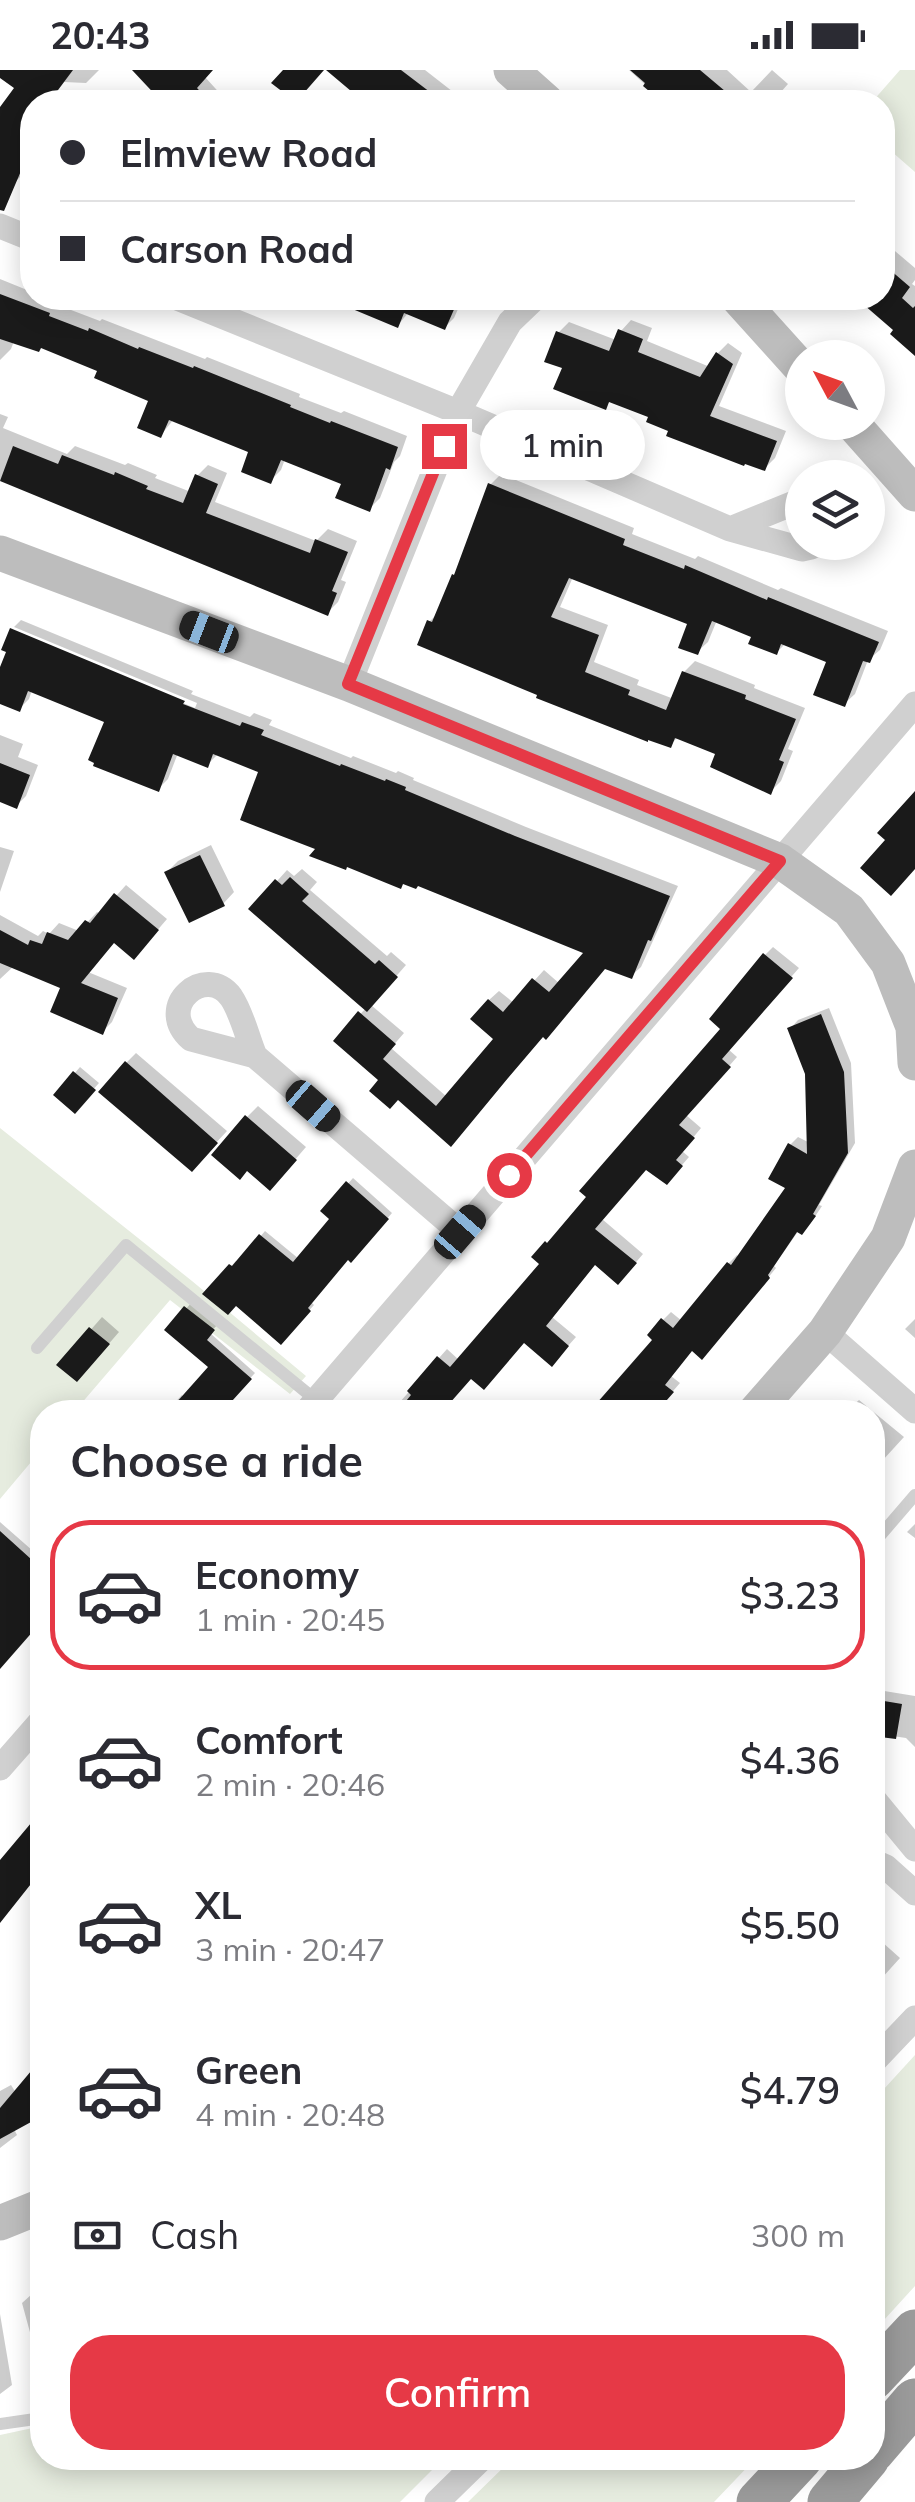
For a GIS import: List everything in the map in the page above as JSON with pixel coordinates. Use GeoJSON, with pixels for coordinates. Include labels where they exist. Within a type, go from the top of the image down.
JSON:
{"type":"FeatureCollection","features":[{"type":"Feature","properties":{"kind":"highway"},"geometry":{"type":"LineString","coordinates":[[885,2364],[915,2332]]}},
{"type":"Feature","properties":{"kind":"highway"},"geometry":{"type":"LineString","coordinates":[[885,2437],[915,2402]]}},
{"type":"Feature","properties":{"kind":"highway"},"geometry":{"type":"LineString","coordinates":[[759,2502],[789,2470]]}},
{"type":"Feature","properties":{"kind":"highway"},"geometry":{"type":"LineString","coordinates":[[830,2502],[857,2470]]}},
{"type":"Feature","properties":{"kind":"street"},"geometry":{"type":"LineString","coordinates":[[207,310],[730,529],[785,544]]}},
{"type":"Feature","properties":{"kind":"street"},"geometry":{"type":"LineString","coordinates":[[348,684],[458,412],[510,322],[522,310]]}},
{"type":"Feature","properties":{"kind":"street"},"geometry":{"type":"LineString","coordinates":[[749,310],[785,350]]}},
{"type":"Feature","properties":{"kind":"street"},"geometry":{"type":"LineString","coordinates":[[867,440],[915,494]]}},
{"type":"Feature","properties":{"kind":"street"},"geometry":{"type":"LineString","coordinates":[[730,529],[785,508]]}},
{"type":"Feature","properties":{"kind":"street"},"geometry":{"type":"LineString","coordinates":[[0,553],[348,684],[780,861],[849,910],[888,963],[913,1027],[915,1063]]}},
{"type":"Feature","properties":{"kind":"street"},"geometry":{"type":"LineString","coordinates":[[317,1400],[915,704]]}},
{"type":"Feature","properties":{"kind":"street"},"geometry":{"type":"LineString","coordinates":[[254,1056],[460,1232]]}},
{"type":"Feature","properties":{"kind":"street"},"geometry":{"type":"LineString","coordinates":[[766,1400],[825,1332],[888,1238],[915,1167]]}},
{"type":"Feature","properties":{"kind":"street"},"geometry":{"type":"LineString","coordinates":[[825,1332],[915,1412]]}},
{"type":"Feature","properties":{"kind":"street"},"geometry":{"type":"LineString","coordinates":[[0,1768],[30,1734]]}},
{"type":"Feature","properties":{"kind":"street"},"geometry":{"type":"LineString","coordinates":[[885,1812],[915,1848]]}},
{"type":"Feature","properties":{"kind":"street"},"geometry":{"type":"LineString","coordinates":[[885,1867],[915,1893]]}},
{"type":"Feature","properties":{"kind":"street"},"geometry":{"type":"LineString","coordinates":[[885,2050],[915,2018]]}},
{"type":"Feature","properties":{"kind":"street"},"geometry":{"type":"LineString","coordinates":[[0,2222],[30,2211]]}},
{"type":"Feature","properties":{"kind":"street"},"geometry":{"type":"LineString","coordinates":[[437,2502],[470,2470]]}},
{"type":"Feature","properties":{"kind":"lane"},"geometry":{"type":"LineString","coordinates":[[37,1348],[126,1245],[305,1400]]}},
{"type":"Feature","properties":{"kind":"lane"},"geometry":{"type":"LineString","coordinates":[[885,1529],[915,1495]]}},
{"type":"Feature","properties":{"kind":"lane"},"geometry":{"type":"LineString","coordinates":[[0,2424],[30,2420]]}},
{"type":"Feature","properties":{"kind":"shaded area"},"geometry":{"type":"Polygon","coordinates":[[[900,70],[915,70],[915,172],[895,154],[895,90],[882,90],[900,70]]]}},
{"type":"Feature","properties":{"kind":"shaded area"},"geometry":{"type":"Polygon","coordinates":[[[0,1128],[306,1376],[290,1394],[170,1300],[84,1400],[30,1400],[30,1463],[0,1499],[0,1128]]]}},
{"type":"Feature","properties":{"kind":"shaded area"},"geometry":{"type":"Polygon","coordinates":[[[915,2055],[915,2286],[885,2319],[885,2088],[915,2055]]]}},
{"type":"Feature","properties":{"kind":"shaded area"},"geometry":{"type":"Polygon","coordinates":[[[30,2429],[30,2470],[432,2470],[400,2502],[0,2502],[0,2435],[30,2429]]]}},
{"type":"Feature","properties":{"kind":"shaded area"},"geometry":{"type":"Polygon","coordinates":[[[501,2470],[745,2470],[714,2502],[468,2502],[501,2470]]]}},
{"type":"Feature","properties":{"kind":"building"},"geometry":{"type":"Polygon","coordinates":[[[0,70],[73,70],[58,90],[20,90],[20,173],[4,211],[0,210],[0,107],[14,88],[0,78],[0,70]]]}},
{"type":"Feature","properties":{"kind":"building"},"geometry":{"type":"Polygon","coordinates":[[[132,70],[213,70],[199,90],[151,90],[132,70]]]}},
{"type":"Feature","properties":{"kind":"building"},"geometry":{"type":"Polygon","coordinates":[[[283,70],[324,70],[306,90],[280,90],[271,83],[283,70]]]}},
{"type":"Feature","properties":{"kind":"building"},"geometry":{"type":"Polygon","coordinates":[[[326,70],[401,70],[427,90],[350,90],[326,70]]]}},
{"type":"Feature","properties":{"kind":"building"},"geometry":{"type":"Polygon","coordinates":[[[630,70],[700,70],[724,90],[648,90],[630,70]]]}},
{"type":"Feature","properties":{"kind":"building"},"geometry":{"type":"Polygon","coordinates":[[[895,274],[910,287],[902,298],[915,306],[915,356],[890,334],[893,330],[870,310],[895,310],[895,274]]]}},
{"type":"Feature","properties":{"kind":"building"},"geometry":{"type":"Polygon","coordinates":[[[0,294],[20,302],[20,310],[42,310],[49,316],[194,366],[398,447],[370,512],[335,498],[341,484],[281,460],[271,484],[241,472],[248,452],[169,420],[161,438],[137,428],[148,401],[94,378],[97,371],[41,348],[39,352],[0,339],[0,294]]]}},
{"type":"Feature","properties":{"kind":"building"},"geometry":{"type":"Polygon","coordinates":[[[355,310],[454,310],[445,330],[404,313],[398,328],[355,310]]]}},
{"type":"Feature","properties":{"kind":"building"},"geometry":{"type":"Polygon","coordinates":[[[618,329],[643,339],[638,352],[700,377],[716,352],[733,364],[710,416],[777,441],[765,471],[666,436],[668,431],[646,422],[648,417],[609,402],[606,410],[553,389],[562,368],[544,362],[556,331],[609,351],[618,329]]]}},
{"type":"Feature","properties":{"kind":"building"},"geometry":{"type":"Polygon","coordinates":[[[13,446],[58,464],[62,455],[114,475],[115,472],[183,503],[195,474],[218,484],[206,513],[310,553],[315,539],[348,552],[332,591],[337,593],[328,616],[0,481],[13,446]]]}},
{"type":"Feature","properties":{"kind":"building"},"geometry":{"type":"Polygon","coordinates":[[[488,483],[625,539],[623,545],[684,569],[685,565],[879,642],[870,663],[863,661],[845,707],[813,695],[826,662],[781,644],[777,655],[748,644],[751,637],[712,621],[698,655],[678,648],[687,624],[569,578],[551,617],[599,635],[585,672],[666,710],[682,671],[796,719],[779,760],[784,762],[771,795],[710,767],[715,754],[675,738],[671,748],[648,742],[417,645],[454,575],[488,483]]]}},
{"type":"Feature","properties":{"kind":"building"},"geometry":{"type":"Polygon","coordinates":[[[10,628],[185,701],[183,704],[240,726],[242,722],[264,730],[261,735],[340,766],[386,779],[515,836],[670,896],[632,979],[605,969],[451,1147],[398,1100],[390,1109],[369,1091],[378,1080],[333,1041],[358,1011],[396,1044],[383,1059],[436,1106],[493,1039],[470,1019],[488,999],[503,1012],[532,978],[549,992],[583,953],[418,886],[416,889],[403,884],[401,889],[309,856],[315,849],[240,820],[258,772],[213,754],[208,768],[173,754],[159,792],[93,766],[88,760],[104,722],[28,691],[20,712],[0,704],[0,667],[6,652],[1,650],[10,628]]]}},
{"type":"Feature","properties":{"kind":"building"},"geometry":{"type":"Polygon","coordinates":[[[0,763],[30,775],[17,809],[0,802],[0,763]]]}},
{"type":"Feature","properties":{"kind":"building"},"geometry":{"type":"Polygon","coordinates":[[[915,791],[915,869],[891,896],[860,868],[885,840],[877,833],[915,791]]]}},
{"type":"Feature","properties":{"kind":"building"},"geometry":{"type":"Polygon","coordinates":[[[200,855],[225,906],[189,923],[164,872],[200,855]]]}},
{"type":"Feature","properties":{"kind":"building"},"geometry":{"type":"Polygon","coordinates":[[[290,877],[309,894],[302,901],[375,964],[379,960],[398,977],[367,1012],[248,909],[275,879],[282,885],[290,877]]]}},
{"type":"Feature","properties":{"kind":"building"},"geometry":{"type":"Polygon","coordinates":[[[114,893],[159,930],[134,960],[114,943],[81,983],[118,998],[103,1035],[50,1012],[60,988],[0,963],[0,930],[28,945],[30,940],[42,944],[47,932],[68,940],[85,920],[90,923],[114,893]]]}},
{"type":"Feature","properties":{"kind":"building"},"geometry":{"type":"Polygon","coordinates":[[[763,953],[793,978],[722,1059],[731,1067],[679,1125],[695,1138],[676,1160],[683,1166],[667,1185],[646,1170],[595,1229],[637,1263],[618,1285],[595,1265],[546,1326],[569,1346],[552,1367],[524,1343],[484,1390],[471,1379],[453,1400],[407,1400],[411,1395],[407,1391],[437,1356],[450,1367],[539,1264],[531,1257],[586,1197],[579,1191],[720,1029],[709,1019],[763,953]]]}},
{"type":"Feature","properties":{"kind":"building"},"geometry":{"type":"Polygon","coordinates":[[[821,1014],[844,1072],[848,1153],[813,1214],[816,1216],[802,1235],[797,1232],[768,1275],[770,1278],[702,1360],[692,1351],[665,1385],[674,1392],[667,1400],[600,1400],[652,1340],[647,1335],[661,1318],[673,1328],[727,1262],[731,1265],[785,1188],[768,1179],[788,1143],[807,1154],[805,1074],[787,1028],[821,1014]]]}},
{"type":"Feature","properties":{"kind":"building"},"geometry":{"type":"Polygon","coordinates":[[[125,1061],[218,1143],[192,1172],[98,1092],[125,1061]]]}},
{"type":"Feature","properties":{"kind":"building"},"geometry":{"type":"Polygon","coordinates":[[[73,1071],[96,1090],[75,1114],[53,1095],[73,1071]]]}},
{"type":"Feature","properties":{"kind":"building"},"geometry":{"type":"Polygon","coordinates":[[[245,1115],[297,1160],[270,1191],[247,1171],[240,1180],[211,1155],[245,1115]]]}},
{"type":"Feature","properties":{"kind":"building"},"geometry":{"type":"Polygon","coordinates":[[[346,1181],[389,1219],[351,1263],[348,1260],[281,1345],[236,1306],[228,1315],[202,1294],[259,1234],[293,1262],[329,1219],[320,1211],[346,1181]]]}},
{"type":"Feature","properties":{"kind":"building"},"geometry":{"type":"Polygon","coordinates":[[[184,1306],[215,1330],[207,1340],[252,1379],[233,1400],[179,1400],[208,1367],[164,1330],[184,1306]]]}},
{"type":"Feature","properties":{"kind":"building"},"geometry":{"type":"Polygon","coordinates":[[[89,1327],[110,1344],[77,1382],[56,1365],[89,1327]]]}},
{"type":"Feature","properties":{"kind":"building"},"geometry":{"type":"Polygon","coordinates":[[[0,1531],[30,1558],[30,1635],[0,1669],[0,1531]]]}},
{"type":"Feature","properties":{"kind":"building"},"geometry":{"type":"Polygon","coordinates":[[[885,1701],[902,1704],[896,1739],[885,1738],[885,1701]]]}},
{"type":"Feature","properties":{"kind":"building"},"geometry":{"type":"Polygon","coordinates":[[[30,1824],[30,1885],[0,1923],[0,1860],[30,1824]]]}},
{"type":"Feature","properties":{"kind":"building"},"geometry":{"type":"Polygon","coordinates":[[[30,2072],[30,2123],[0,2139],[0,2108],[30,2072]]]}},
{"type":"Feature","properties":{"kind":"route"},"geometry":{"type":"LineString","coordinates":[[444,446],[348,684],[780,861],[509,1175]]}}]}
